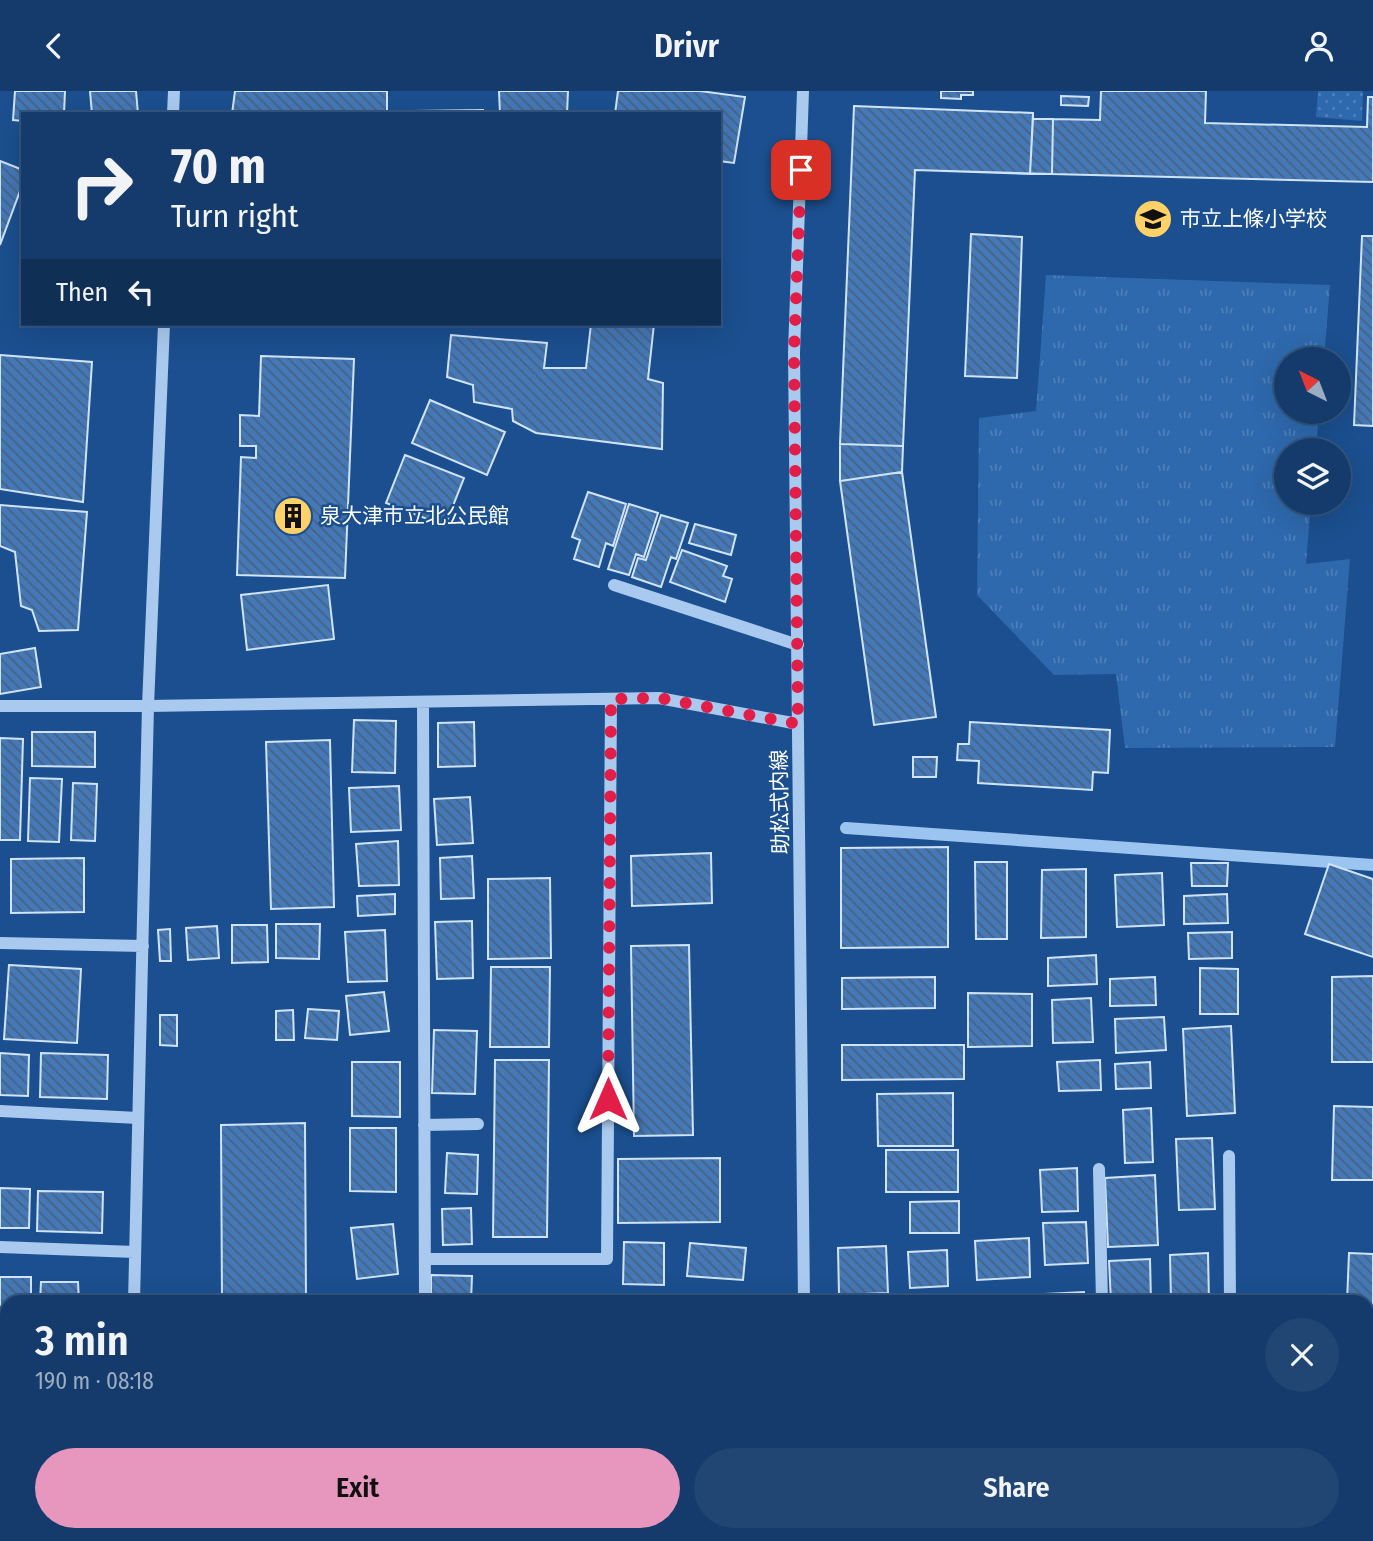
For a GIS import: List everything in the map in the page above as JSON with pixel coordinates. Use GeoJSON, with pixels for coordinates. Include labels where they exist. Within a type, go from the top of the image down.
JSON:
{"type":"FeatureCollection","features":[{"type":"Feature","properties":{"kind":"street"},"geometry":{"type":"LineString","coordinates":[[173,112],[174,91]]}},
{"type":"Feature","properties":{"kind":"street","name":"助松式内線"},"geometry":{"type":"LineString","coordinates":[[803,91],[794,353],[804,1295]]}},
{"type":"Feature","properties":{"kind":"street"},"geometry":{"type":"LineString","coordinates":[[134,1295],[148,706],[164,326]]}},
{"type":"Feature","properties":{"kind":"street"},"geometry":{"type":"LineString","coordinates":[[614,585],[798,645]]}},
{"type":"Feature","properties":{"kind":"street"},"geometry":{"type":"LineString","coordinates":[[0,706],[659,698],[798,724]]}},
{"type":"Feature","properties":{"kind":"street"},"geometry":{"type":"LineString","coordinates":[[425,1259],[607,1259],[611,699]]}},
{"type":"Feature","properties":{"kind":"street"},"geometry":{"type":"LineString","coordinates":[[423,702],[425,1295]]}},
{"type":"Feature","properties":{"kind":"street"},"geometry":{"type":"LineString","coordinates":[[0,943],[143,946]]}},
{"type":"Feature","properties":{"kind":"street"},"geometry":{"type":"LineString","coordinates":[[0,1111],[138,1118]]}},
{"type":"Feature","properties":{"kind":"street"},"geometry":{"type":"LineString","coordinates":[[424,1125],[478,1124]]}},
{"type":"Feature","properties":{"kind":"street"},"geometry":{"type":"LineString","coordinates":[[1229,1156],[1230,1295]]}},
{"type":"Feature","properties":{"kind":"street"},"geometry":{"type":"LineString","coordinates":[[1099,1169],[1102,1295]]}},
{"type":"Feature","properties":{"kind":"street"},"geometry":{"type":"LineString","coordinates":[[0,1247],[135,1251]]}},
{"type":"Feature","properties":{"kind":"green space"},"geometry":{"type":"Polygon","coordinates":[[[1318,91],[1363,91],[1362,121],[1316,117],[1318,91]]]}},
{"type":"Feature","properties":{"kind":"green space"},"geometry":{"type":"Polygon","coordinates":[[[1046,275],[1330,285],[1325,347],[1274,347],[1274,424],[1318,424],[1317,438],[1274,438],[1274,515],[1310,515],[1306,564],[1350,559],[1335,747],[1125,748],[1116,674],[1054,675],[977,595],[979,418],[1036,411],[1046,275]]]}},
{"type":"Feature","properties":{"kind":"building"},"geometry":{"type":"Polygon","coordinates":[[[15,91],[65,91],[64,112],[21,112],[21,121],[13,120],[15,91]]]}},
{"type":"Feature","properties":{"kind":"building"},"geometry":{"type":"Polygon","coordinates":[[[90,91],[136,91],[138,112],[92,112],[90,91]]]}},
{"type":"Feature","properties":{"kind":"building"},"geometry":{"type":"Polygon","coordinates":[[[235,91],[387,91],[387,112],[232,112],[235,91]]]}},
{"type":"Feature","properties":{"kind":"building"},"geometry":{"type":"Polygon","coordinates":[[[499,91],[568,91],[567,112],[500,112],[499,91]]]}},
{"type":"Feature","properties":{"kind":"building"},"geometry":{"type":"Polygon","coordinates":[[[618,91],[700,91],[745,97],[734,163],[721,161],[721,112],[615,112],[618,91]]]}},
{"type":"Feature","properties":{"kind":"building"},"geometry":{"type":"Polygon","coordinates":[[[941,91],[973,91],[973,95],[961,95],[961,99],[941,98],[941,91]]]}},
{"type":"Feature","properties":{"kind":"building","name":"市立上條小学校"},"geometry":{"type":"Polygon","coordinates":[[[1101,91],[1206,91],[1205,123],[1367,127],[1368,97],[1373,97],[1373,182],[1052,174],[1053,119],[1100,120],[1101,91]]]}},
{"type":"Feature","properties":{"kind":"building"},"geometry":{"type":"Polygon","coordinates":[[[1061,96],[1089,97],[1088,106],[1061,105],[1061,96]]]}},
{"type":"Feature","properties":{"kind":"building"},"geometry":{"type":"Polygon","coordinates":[[[854,106],[1033,113],[1033,119],[1053,119],[1052,174],[915,170],[903,446],[840,444],[854,106]]]}},
{"type":"Feature","properties":{"kind":"building"},"geometry":{"type":"Polygon","coordinates":[[[854,106],[1033,113],[1030,174],[915,170],[903,446],[840,444],[854,106]]]}},
{"type":"Feature","properties":{"kind":"building"},"geometry":{"type":"Polygon","coordinates":[[[483,110],[483,112],[413,112],[483,110]]]}},
{"type":"Feature","properties":{"kind":"building"},"geometry":{"type":"Polygon","coordinates":[[[1033,119],[1053,119],[1052,174],[1030,174],[1033,119]]]}},
{"type":"Feature","properties":{"kind":"building"},"geometry":{"type":"Polygon","coordinates":[[[0,161],[21,169],[21,188],[0,245],[0,161]]]}},
{"type":"Feature","properties":{"kind":"building"},"geometry":{"type":"Polygon","coordinates":[[[971,234],[1022,237],[1017,378],[965,376],[971,234]]]}},
{"type":"Feature","properties":{"kind":"building"},"geometry":{"type":"Polygon","coordinates":[[[1362,236],[1373,236],[1373,426],[1354,425],[1362,236]]]}},
{"type":"Feature","properties":{"kind":"building"},"geometry":{"type":"Polygon","coordinates":[[[591,326],[654,326],[648,379],[663,383],[662,449],[536,433],[513,421],[512,409],[474,402],[473,385],[447,377],[451,335],[547,343],[544,368],[586,368],[591,326]]]}},
{"type":"Feature","properties":{"kind":"building"},"geometry":{"type":"Polygon","coordinates":[[[0,355],[92,362],[83,502],[0,489],[0,355]]]}},
{"type":"Feature","properties":{"kind":"building","name":"泉大津市立北公民館"},"geometry":{"type":"Polygon","coordinates":[[[261,356],[354,359],[345,578],[237,575],[241,457],[256,458],[256,446],[240,446],[240,415],[259,416],[261,356]]]}},
{"type":"Feature","properties":{"kind":"building"},"geometry":{"type":"Polygon","coordinates":[[[430,400],[505,432],[487,475],[412,443],[430,400]]]}},
{"type":"Feature","properties":{"kind":"building"},"geometry":{"type":"Polygon","coordinates":[[[840,444],[903,446],[902,472],[936,717],[874,725],[840,481],[840,444]]]}},
{"type":"Feature","properties":{"kind":"building"},"geometry":{"type":"Polygon","coordinates":[[[840,444],[903,446],[902,472],[840,481],[840,444]]]}},
{"type":"Feature","properties":{"kind":"building"},"geometry":{"type":"Polygon","coordinates":[[[405,455],[464,478],[445,526],[386,503],[405,455]]]}},
{"type":"Feature","properties":{"kind":"building"},"geometry":{"type":"Polygon","coordinates":[[[902,472],[936,717],[874,725],[840,481],[902,472]]]}},
{"type":"Feature","properties":{"kind":"building"},"geometry":{"type":"Polygon","coordinates":[[[588,492],[626,504],[613,546],[606,543],[599,567],[574,559],[580,540],[572,537],[588,492]]]}},
{"type":"Feature","properties":{"kind":"building"},"geometry":{"type":"Polygon","coordinates":[[[629,504],[658,513],[644,557],[636,554],[629,575],[608,569],[629,504]]]}},
{"type":"Feature","properties":{"kind":"building"},"geometry":{"type":"Polygon","coordinates":[[[0,505],[87,512],[78,630],[39,631],[32,610],[21,606],[15,552],[0,546],[0,505]]]}},
{"type":"Feature","properties":{"kind":"building"},"geometry":{"type":"Polygon","coordinates":[[[661,515],[688,523],[676,559],[671,557],[661,587],[632,577],[638,558],[646,560],[661,515]]]}},
{"type":"Feature","properties":{"kind":"building"},"geometry":{"type":"Polygon","coordinates":[[[695,524],[736,535],[731,555],[689,543],[695,524]]]}},
{"type":"Feature","properties":{"kind":"building"},"geometry":{"type":"Polygon","coordinates":[[[682,550],[727,566],[723,576],[732,579],[725,602],[670,582],[682,550]]]}},
{"type":"Feature","properties":{"kind":"building"},"geometry":{"type":"Polygon","coordinates":[[[328,585],[334,639],[247,650],[241,595],[328,585]]]}},
{"type":"Feature","properties":{"kind":"building"},"geometry":{"type":"Polygon","coordinates":[[[35,648],[41,687],[0,694],[0,654],[35,648]]]}},
{"type":"Feature","properties":{"kind":"building"},"geometry":{"type":"Polygon","coordinates":[[[354,720],[396,721],[395,773],[352,772],[354,720]]]}},
{"type":"Feature","properties":{"kind":"building"},"geometry":{"type":"Polygon","coordinates":[[[474,722],[475,766],[438,767],[438,723],[474,722]]]}},
{"type":"Feature","properties":{"kind":"building"},"geometry":{"type":"Polygon","coordinates":[[[970,722],[1110,730],[1108,773],[1093,772],[1092,790],[978,783],[979,761],[957,760],[958,744],[969,744],[970,722]]]}},
{"type":"Feature","properties":{"kind":"building"},"geometry":{"type":"Polygon","coordinates":[[[32,732],[95,732],[95,767],[32,766],[32,732]]]}},
{"type":"Feature","properties":{"kind":"building"},"geometry":{"type":"Polygon","coordinates":[[[0,738],[23,739],[20,840],[0,840],[0,738]]]}},
{"type":"Feature","properties":{"kind":"building"},"geometry":{"type":"Polygon","coordinates":[[[330,740],[334,907],[271,909],[266,742],[330,740]]]}},
{"type":"Feature","properties":{"kind":"building"},"geometry":{"type":"Polygon","coordinates":[[[913,757],[937,757],[936,777],[913,777],[913,757]]]}},
{"type":"Feature","properties":{"kind":"building"},"geometry":{"type":"Polygon","coordinates":[[[30,778],[62,779],[59,842],[28,841],[30,778]]]}},
{"type":"Feature","properties":{"kind":"building"},"geometry":{"type":"Polygon","coordinates":[[[73,783],[97,784],[95,841],[71,840],[73,783]]]}},
{"type":"Feature","properties":{"kind":"building"},"geometry":{"type":"Polygon","coordinates":[[[399,786],[401,830],[351,832],[349,788],[399,786]]]}},
{"type":"Feature","properties":{"kind":"building"},"geometry":{"type":"Polygon","coordinates":[[[470,797],[473,843],[437,845],[434,799],[470,797]]]}},
{"type":"Feature","properties":{"kind":"building"},"geometry":{"type":"Polygon","coordinates":[[[398,841],[399,885],[359,886],[356,844],[398,841]]]}},
{"type":"Feature","properties":{"kind":"building"},"geometry":{"type":"Polygon","coordinates":[[[948,847],[948,947],[841,948],[841,848],[948,847]]]}},
{"type":"Feature","properties":{"kind":"building"},"geometry":{"type":"Polygon","coordinates":[[[711,853],[712,903],[632,906],[631,856],[711,853]]]}},
{"type":"Feature","properties":{"kind":"building"},"geometry":{"type":"Polygon","coordinates":[[[472,856],[474,898],[441,899],[440,858],[472,856]]]}},
{"type":"Feature","properties":{"kind":"building"},"geometry":{"type":"Polygon","coordinates":[[[84,858],[84,912],[11,913],[11,859],[84,858]]]}},
{"type":"Feature","properties":{"kind":"building"},"geometry":{"type":"Polygon","coordinates":[[[975,862],[1007,862],[1007,939],[976,939],[975,862]]]}},
{"type":"Feature","properties":{"kind":"building"},"geometry":{"type":"Polygon","coordinates":[[[1191,863],[1228,863],[1227,886],[1192,886],[1191,863]]]}},
{"type":"Feature","properties":{"kind":"building"},"geometry":{"type":"Polygon","coordinates":[[[1329,864],[1373,879],[1373,957],[1305,934],[1329,864]]]}},
{"type":"Feature","properties":{"kind":"building"},"geometry":{"type":"Polygon","coordinates":[[[1086,869],[1086,937],[1041,938],[1042,870],[1086,869]]]}},
{"type":"Feature","properties":{"kind":"building"},"geometry":{"type":"Polygon","coordinates":[[[1162,873],[1164,925],[1117,927],[1115,875],[1162,873]]]}},
{"type":"Feature","properties":{"kind":"building"},"geometry":{"type":"Polygon","coordinates":[[[550,878],[551,958],[488,959],[488,879],[550,878]]]}},
{"type":"Feature","properties":{"kind":"building"},"geometry":{"type":"Polygon","coordinates":[[[395,894],[395,914],[358,916],[357,896],[395,894]]]}},
{"type":"Feature","properties":{"kind":"building"},"geometry":{"type":"Polygon","coordinates":[[[1227,894],[1228,923],[1184,924],[1184,896],[1227,894]]]}},
{"type":"Feature","properties":{"kind":"building"},"geometry":{"type":"Polygon","coordinates":[[[472,921],[473,978],[437,979],[435,922],[472,921]]]}},
{"type":"Feature","properties":{"kind":"building"},"geometry":{"type":"Polygon","coordinates":[[[276,924],[320,924],[319,959],[276,958],[276,924]]]}},
{"type":"Feature","properties":{"kind":"building"},"geometry":{"type":"Polygon","coordinates":[[[232,925],[267,925],[268,962],[232,963],[232,925]]]}},
{"type":"Feature","properties":{"kind":"building"},"geometry":{"type":"Polygon","coordinates":[[[217,926],[219,958],[188,960],[186,928],[217,926]]]}},
{"type":"Feature","properties":{"kind":"building"},"geometry":{"type":"Polygon","coordinates":[[[170,929],[171,961],[160,961],[158,930],[170,929]]]}},
{"type":"Feature","properties":{"kind":"building"},"geometry":{"type":"Polygon","coordinates":[[[385,930],[387,981],[348,982],[345,932],[385,930]]]}},
{"type":"Feature","properties":{"kind":"building"},"geometry":{"type":"Polygon","coordinates":[[[1232,932],[1232,958],[1189,959],[1188,933],[1232,932]]]}},
{"type":"Feature","properties":{"kind":"building"},"geometry":{"type":"Polygon","coordinates":[[[689,945],[693,1135],[634,1136],[631,946],[689,945]]]}},
{"type":"Feature","properties":{"kind":"building"},"geometry":{"type":"Polygon","coordinates":[[[1096,955],[1097,984],[1048,986],[1048,958],[1096,955]]]}},
{"type":"Feature","properties":{"kind":"building"},"geometry":{"type":"Polygon","coordinates":[[[9,965],[81,969],[77,1043],[4,1039],[9,965]]]}},
{"type":"Feature","properties":{"kind":"building"},"geometry":{"type":"Polygon","coordinates":[[[491,967],[550,967],[549,1047],[490,1047],[491,967]]]}},
{"type":"Feature","properties":{"kind":"building"},"geometry":{"type":"Polygon","coordinates":[[[1200,968],[1238,969],[1238,1014],[1200,1014],[1200,968]]]}},
{"type":"Feature","properties":{"kind":"building"},"geometry":{"type":"Polygon","coordinates":[[[1373,976],[1373,1062],[1332,1062],[1332,977],[1373,976]]]}},
{"type":"Feature","properties":{"kind":"building"},"geometry":{"type":"Polygon","coordinates":[[[935,977],[935,1008],[842,1009],[842,978],[935,977]]]}},
{"type":"Feature","properties":{"kind":"building"},"geometry":{"type":"Polygon","coordinates":[[[1155,977],[1156,1005],[1110,1006],[1110,979],[1155,977]]]}},
{"type":"Feature","properties":{"kind":"building"},"geometry":{"type":"Polygon","coordinates":[[[384,992],[389,1031],[350,1035],[346,996],[384,992]]]}},
{"type":"Feature","properties":{"kind":"building"},"geometry":{"type":"Polygon","coordinates":[[[968,993],[1032,994],[1032,1046],[968,1047],[968,993]]]}},
{"type":"Feature","properties":{"kind":"building"},"geometry":{"type":"Polygon","coordinates":[[[1091,998],[1093,1042],[1053,1043],[1052,1000],[1091,998]]]}},
{"type":"Feature","properties":{"kind":"building"},"geometry":{"type":"Polygon","coordinates":[[[308,1009],[339,1011],[337,1040],[305,1038],[308,1009]]]}},
{"type":"Feature","properties":{"kind":"building"},"geometry":{"type":"Polygon","coordinates":[[[293,1010],[294,1040],[276,1040],[276,1011],[293,1010]]]}},
{"type":"Feature","properties":{"kind":"building"},"geometry":{"type":"Polygon","coordinates":[[[160,1015],[177,1015],[177,1046],[160,1045],[160,1015]]]}},
{"type":"Feature","properties":{"kind":"building"},"geometry":{"type":"Polygon","coordinates":[[[1164,1017],[1166,1050],[1116,1053],[1115,1019],[1164,1017]]]}},
{"type":"Feature","properties":{"kind":"building"},"geometry":{"type":"Polygon","coordinates":[[[1231,1026],[1235,1113],[1187,1116],[1183,1029],[1231,1026]]]}},
{"type":"Feature","properties":{"kind":"building"},"geometry":{"type":"Polygon","coordinates":[[[434,1030],[477,1031],[475,1094],[432,1093],[434,1030]]]}},
{"type":"Feature","properties":{"kind":"building"},"geometry":{"type":"Polygon","coordinates":[[[842,1045],[964,1045],[964,1079],[842,1080],[842,1045]]]}},
{"type":"Feature","properties":{"kind":"building"},"geometry":{"type":"Polygon","coordinates":[[[0,1053],[29,1055],[28,1096],[0,1095],[0,1053]]]}},
{"type":"Feature","properties":{"kind":"building"},"geometry":{"type":"Polygon","coordinates":[[[41,1053],[108,1055],[107,1099],[40,1097],[41,1053]]]}},
{"type":"Feature","properties":{"kind":"building"},"geometry":{"type":"Polygon","coordinates":[[[495,1060],[549,1060],[547,1237],[493,1237],[495,1060]]]}},
{"type":"Feature","properties":{"kind":"building"},"geometry":{"type":"Polygon","coordinates":[[[1100,1060],[1101,1090],[1059,1091],[1057,1062],[1100,1060]]]}},
{"type":"Feature","properties":{"kind":"building"},"geometry":{"type":"Polygon","coordinates":[[[352,1062],[400,1062],[400,1117],[352,1116],[352,1062]]]}},
{"type":"Feature","properties":{"kind":"building"},"geometry":{"type":"Polygon","coordinates":[[[1150,1062],[1151,1088],[1116,1089],[1115,1064],[1150,1062]]]}},
{"type":"Feature","properties":{"kind":"building"},"geometry":{"type":"Polygon","coordinates":[[[953,1093],[953,1146],[878,1146],[877,1094],[953,1093]]]}},
{"type":"Feature","properties":{"kind":"building"},"geometry":{"type":"Polygon","coordinates":[[[1334,1106],[1373,1107],[1373,1180],[1332,1180],[1334,1106]]]}},
{"type":"Feature","properties":{"kind":"building"},"geometry":{"type":"Polygon","coordinates":[[[1151,1108],[1153,1162],[1125,1163],[1123,1110],[1151,1108]]]}},
{"type":"Feature","properties":{"kind":"building"},"geometry":{"type":"Polygon","coordinates":[[[305,1123],[306,1295],[222,1295],[221,1125],[305,1123]]]}},
{"type":"Feature","properties":{"kind":"building"},"geometry":{"type":"Polygon","coordinates":[[[350,1128],[396,1128],[396,1192],[350,1191],[350,1128]]]}},
{"type":"Feature","properties":{"kind":"building"},"geometry":{"type":"Polygon","coordinates":[[[1212,1138],[1215,1209],[1179,1210],[1176,1139],[1212,1138]]]}},
{"type":"Feature","properties":{"kind":"building"},"geometry":{"type":"Polygon","coordinates":[[[886,1150],[958,1150],[958,1192],[886,1192],[886,1150]]]}},
{"type":"Feature","properties":{"kind":"building"},"geometry":{"type":"Polygon","coordinates":[[[447,1153],[478,1155],[477,1194],[445,1193],[447,1153]]]}},
{"type":"Feature","properties":{"kind":"building"},"geometry":{"type":"Polygon","coordinates":[[[720,1158],[720,1222],[618,1223],[618,1159],[720,1158]]]}},
{"type":"Feature","properties":{"kind":"building"},"geometry":{"type":"Polygon","coordinates":[[[1077,1168],[1078,1211],[1042,1212],[1040,1170],[1077,1168]]]}},
{"type":"Feature","properties":{"kind":"building"},"geometry":{"type":"Polygon","coordinates":[[[1155,1175],[1158,1245],[1108,1247],[1105,1178],[1155,1175]]]}},
{"type":"Feature","properties":{"kind":"building"},"geometry":{"type":"Polygon","coordinates":[[[0,1188],[30,1189],[29,1228],[0,1228],[0,1188]]]}},
{"type":"Feature","properties":{"kind":"building"},"geometry":{"type":"Polygon","coordinates":[[[38,1191],[103,1192],[102,1233],[37,1231],[38,1191]]]}},
{"type":"Feature","properties":{"kind":"building"},"geometry":{"type":"Polygon","coordinates":[[[959,1201],[959,1233],[910,1233],[910,1202],[959,1201]]]}},
{"type":"Feature","properties":{"kind":"building"},"geometry":{"type":"Polygon","coordinates":[[[471,1208],[472,1244],[443,1245],[442,1209],[471,1208]]]}},
{"type":"Feature","properties":{"kind":"building"},"geometry":{"type":"Polygon","coordinates":[[[1086,1222],[1088,1263],[1045,1265],[1043,1223],[1086,1222]]]}},
{"type":"Feature","properties":{"kind":"building"},"geometry":{"type":"Polygon","coordinates":[[[393,1224],[398,1274],[357,1279],[351,1228],[393,1224]]]}},
{"type":"Feature","properties":{"kind":"building"},"geometry":{"type":"Polygon","coordinates":[[[1029,1238],[1030,1277],[977,1280],[975,1241],[1029,1238]]]}},
{"type":"Feature","properties":{"kind":"building"},"geometry":{"type":"Polygon","coordinates":[[[624,1242],[664,1243],[664,1285],[623,1284],[624,1242]]]}},
{"type":"Feature","properties":{"kind":"building"},"geometry":{"type":"Polygon","coordinates":[[[690,1243],[746,1248],[743,1280],[687,1276],[690,1243]]]}},
{"type":"Feature","properties":{"kind":"building"},"geometry":{"type":"Polygon","coordinates":[[[886,1246],[888,1293],[839,1295],[838,1248],[886,1246]]]}},
{"type":"Feature","properties":{"kind":"building"},"geometry":{"type":"Polygon","coordinates":[[[947,1250],[948,1286],[910,1288],[908,1252],[947,1250]]]}},
{"type":"Feature","properties":{"kind":"building"},"geometry":{"type":"Polygon","coordinates":[[[1208,1253],[1209,1295],[1171,1295],[1170,1255],[1208,1253]]]}},
{"type":"Feature","properties":{"kind":"building"},"geometry":{"type":"Polygon","coordinates":[[[1349,1253],[1373,1254],[1373,1295],[1347,1295],[1349,1253]]]}},
{"type":"Feature","properties":{"kind":"building"},"geometry":{"type":"Polygon","coordinates":[[[1150,1259],[1151,1295],[1111,1295],[1109,1261],[1150,1259]]]}},
{"type":"Feature","properties":{"kind":"building"},"geometry":{"type":"Polygon","coordinates":[[[431,1275],[472,1276],[471,1295],[431,1295],[431,1275]]]}},
{"type":"Feature","properties":{"kind":"building"},"geometry":{"type":"Polygon","coordinates":[[[0,1277],[31,1277],[31,1295],[0,1295],[0,1277]]]}},
{"type":"Feature","properties":{"kind":"building"},"geometry":{"type":"Polygon","coordinates":[[[41,1282],[78,1282],[79,1295],[40,1295],[41,1282]]]}},
{"type":"Feature","properties":{"kind":"building"},"geometry":{"type":"Polygon","coordinates":[[[1084,1292],[1084,1295],[1045,1295],[1084,1292]]]}},
{"type":"Feature","properties":{"kind":"waterway"},"geometry":{"type":"LineString","coordinates":[[846,828],[1373,865]]}},
{"type":"Feature","properties":{"kind":"place","name":"市立上條小学校"},"geometry":{"type":"Point","coordinates":[1153,219]}},
{"type":"Feature","properties":{"kind":"place","name":"泉大津市立北公民館"},"geometry":{"type":"Point","coordinates":[293,516]}},
{"type":"Feature","properties":{"kind":"route"},"geometry":{"type":"LineString","coordinates":[[608,1099],[611,699],[659,698],[798,724],[794,353],[801,170]]}}]}
